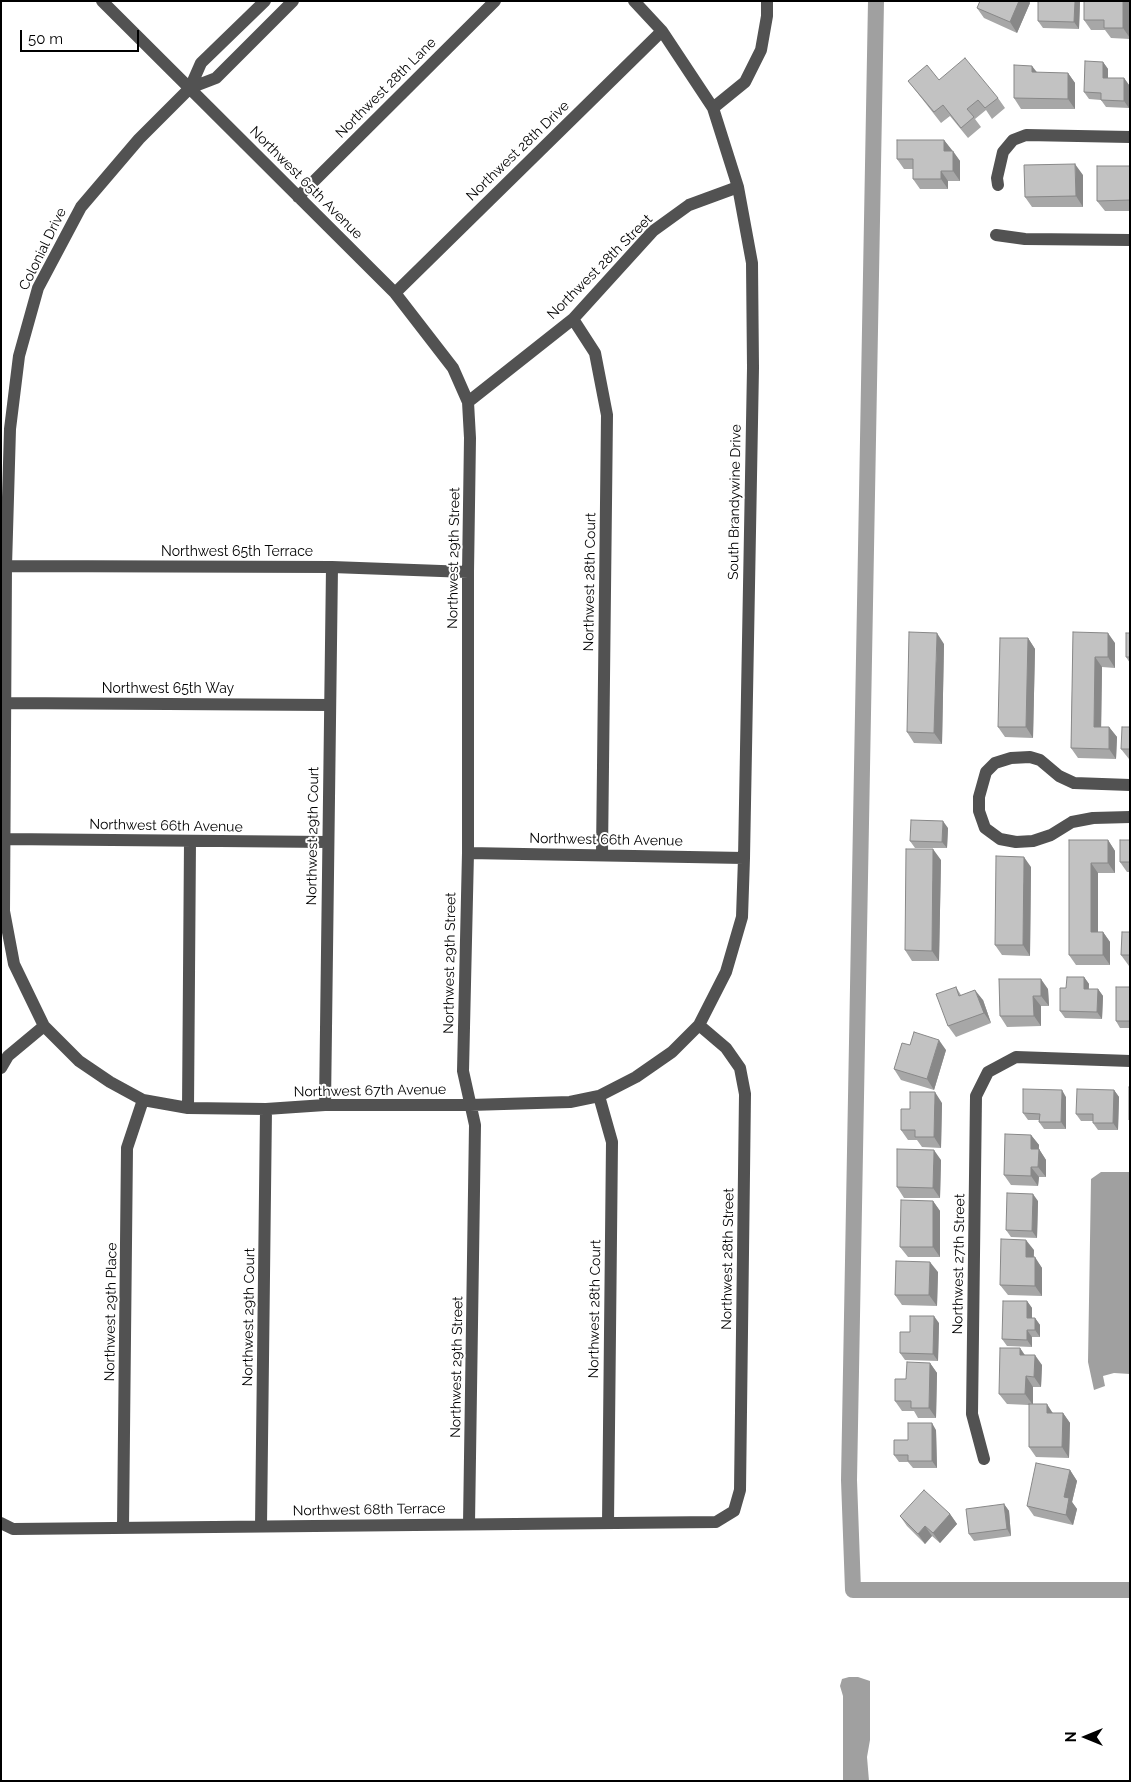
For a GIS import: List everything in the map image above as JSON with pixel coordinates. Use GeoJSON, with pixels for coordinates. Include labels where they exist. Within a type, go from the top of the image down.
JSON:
{"type":"FeatureCollection","features":[{"type":"Feature","properties":{"kind":"street","name":"Northwest 65th Avenue"},"geometry":{"type":"LineString","coordinates":[[102,1],[395,294],[453,368],[468,402]]}},
{"type":"Feature","properties":{"kind":"street","name":"Colonial Drive"},"geometry":{"type":"LineString","coordinates":[[44,1026],[14,964],[4,911],[6,566],[11,420],[19,356],[38,288],[81,207],[139,139],[190,88],[200,62],[265,1]]}},
{"type":"Feature","properties":{"kind":"street","name":"Colonial Drive"},"geometry":{"type":"LineString","coordinates":[[190,88],[216,78],[293,1]]}},
{"type":"Feature","properties":{"kind":"street","name":"Northwest 28th Lane"},"geometry":{"type":"LineString","coordinates":[[298,197],[495,1]]}},
{"type":"Feature","properties":{"kind":"street","name":"South Brandywine Drive"},"geometry":{"type":"LineString","coordinates":[[634,1],[662,31],[712,108],[738,187],[752,263],[753,368],[742,917],[726,972],[699,1025]]}},
{"type":"Feature","properties":{"kind":"street"},"geometry":{"type":"LineString","coordinates":[[712,108],[745,82],[760,50],[767,16],[767,1]]}},
{"type":"Feature","properties":{"kind":"street","name":"Northwest 28th Drive"},"geometry":{"type":"LineString","coordinates":[[395,294],[662,31]]}},
{"type":"Feature","properties":{"kind":"street"},"geometry":{"type":"LineString","coordinates":[[998,185],[997,178],[1003,152],[1014,140],[1026,135],[1130,137]]}},
{"type":"Feature","properties":{"kind":"street","name":"Northwest 28th Street"},"geometry":{"type":"LineString","coordinates":[[468,402],[572,319],[653,231],[689,205],[738,187]]}},
{"type":"Feature","properties":{"kind":"street"},"geometry":{"type":"LineString","coordinates":[[996,235],[1025,239],[1130,240]]}},
{"type":"Feature","properties":{"kind":"street","name":"Northwest 28th Court"},"geometry":{"type":"LineString","coordinates":[[572,319],[595,353],[607,415],[602,854]]}},
{"type":"Feature","properties":{"kind":"street","name":"Northwest 29th Street"},"geometry":{"type":"LineString","coordinates":[[468,402],[470,438],[468,852],[463,1071],[475,1125],[469,1523]]}},
{"type":"Feature","properties":{"kind":"street","name":"Northwest 65th Terrace"},"geometry":{"type":"LineString","coordinates":[[6,566],[332,567],[468,572]]}},
{"type":"Feature","properties":{"kind":"street","name":"Northwest 29th Court"},"geometry":{"type":"LineString","coordinates":[[325,1105],[332,567]]}},
{"type":"Feature","properties":{"kind":"street","name":"Northwest 65th Way"},"geometry":{"type":"LineString","coordinates":[[5,703],[330,706]]}},
{"type":"Feature","properties":{"kind":"street"},"geometry":{"type":"LineString","coordinates":[[1130,785],[1074,783],[1059,776],[1040,760],[1011,758],[995,763],[986,772],[979,797],[979,811],[985,828],[1000,839],[1016,842],[1033,841],[1051,835],[1072,822],[1093,818],[1130,817]]}},
{"type":"Feature","properties":{"kind":"street","name":"Northwest 66th Avenue"},"geometry":{"type":"LineString","coordinates":[[4,839],[328,842]]}},
{"type":"Feature","properties":{"kind":"street"},"geometry":{"type":"LineString","coordinates":[[188,1108],[190,841]]}},
{"type":"Feature","properties":{"kind":"street","name":"Northwest 66th Avenue"},"geometry":{"type":"LineString","coordinates":[[468,852],[744,858]]}},
{"type":"Feature","properties":{"kind":"street","name":"Northwest 28th Street"},"geometry":{"type":"LineString","coordinates":[[699,1025],[726,1048],[736,1061],[740,1068],[745,1094],[740,1490],[734,1511]]}},
{"type":"Feature","properties":{"kind":"street","name":"Northwest 67th Avenue"},"geometry":{"type":"LineString","coordinates":[[44,1026],[79,1060],[110,1082],[143,1100],[188,1108],[266,1109],[325,1105],[470,1105],[570,1102],[599,1096],[636,1077],[672,1052],[699,1025]]}},
{"type":"Feature","properties":{"kind":"street"},"geometry":{"type":"LineString","coordinates":[[1,1068],[8,1056],[44,1026]]}},
{"type":"Feature","properties":{"kind":"street","name":"Northwest 27th Street"},"geometry":{"type":"LineString","coordinates":[[984,1459],[972,1414],[976,1096],[988,1072],[1016,1056],[1130,1061]]}},
{"type":"Feature","properties":{"kind":"street","name":"Northwest 28th Court"},"geometry":{"type":"LineString","coordinates":[[599,1096],[612,1142],[608,1523]]}},
{"type":"Feature","properties":{"kind":"street","name":"Northwest 29th Place"},"geometry":{"type":"LineString","coordinates":[[124,1527],[127,1148],[143,1100]]}},
{"type":"Feature","properties":{"kind":"street","name":"Northwest 29th Court"},"geometry":{"type":"LineString","coordinates":[[261,1526],[266,1109]]}},
{"type":"Feature","properties":{"kind":"street","name":"Northwest 68th Terrace"},"geometry":{"type":"LineString","coordinates":[[1,1523],[13,1528],[716,1522],[734,1511]]}},
{"type":"Feature","properties":{"kind":"shaded area"},"geometry":{"type":"Polygon","coordinates":[[[1101,1172],[1130,1172],[1130,1374],[1114,1373],[1103,1376],[1105,1386],[1094,1390],[1088,1362],[1091,1179],[1101,1172]]]}},
{"type":"Feature","properties":{"kind":"shaded area"},"geometry":{"type":"Polygon","coordinates":[[[858,1677],[870,1681],[870,1740],[867,1757],[869,1781],[843,1781],[843,1696],[840,1686],[842,1679],[858,1677]]]}},
{"type":"Feature","properties":{"kind":"building"},"geometry":{"type":"Polygon","coordinates":[[[980,1],[1019,1],[1010,22],[977,8],[980,1]]]}},
{"type":"Feature","properties":{"kind":"building"},"geometry":{"type":"Polygon","coordinates":[[[1038,1],[1075,1],[1074,22],[1038,21],[1038,1]]]}},
{"type":"Feature","properties":{"kind":"building"},"geometry":{"type":"Polygon","coordinates":[[[1084,1],[1123,1],[1123,28],[1104,28],[1104,20],[1084,20],[1084,1]]]}},
{"type":"Feature","properties":{"kind":"building"},"geometry":{"type":"Polygon","coordinates":[[[965,58],[998,98],[985,108],[978,100],[967,109],[974,117],[961,128],[943,105],[934,112],[908,81],[927,65],[939,80],[965,58]]]}},
{"type":"Feature","properties":{"kind":"building"},"geometry":{"type":"Polygon","coordinates":[[[1085,61],[1103,62],[1103,78],[1124,78],[1124,101],[1101,100],[1101,93],[1084,92],[1085,61]]]}},
{"type":"Feature","properties":{"kind":"building"},"geometry":{"type":"Polygon","coordinates":[[[1014,65],[1032,66],[1032,72],[1068,73],[1068,99],[1014,98],[1014,65]]]}},
{"type":"Feature","properties":{"kind":"building"},"geometry":{"type":"Polygon","coordinates":[[[897,140],[944,140],[944,151],[953,151],[953,171],[941,171],[941,179],[913,179],[913,159],[897,159],[897,140]]]}},
{"type":"Feature","properties":{"kind":"building"},"geometry":{"type":"Polygon","coordinates":[[[1075,164],[1076,196],[1025,197],[1024,165],[1075,164]]]}},
{"type":"Feature","properties":{"kind":"building"},"geometry":{"type":"Polygon","coordinates":[[[1097,166],[1130,166],[1130,200],[1097,201],[1097,166]]]}},
{"type":"Feature","properties":{"kind":"building"},"geometry":{"type":"Polygon","coordinates":[[[909,632],[937,633],[934,733],[907,732],[909,632]]]}},
{"type":"Feature","properties":{"kind":"building"},"geometry":{"type":"Polygon","coordinates":[[[1073,632],[1108,633],[1108,657],[1095,657],[1094,727],[1109,727],[1109,749],[1071,748],[1073,632]]]}},
{"type":"Feature","properties":{"kind":"building"},"geometry":{"type":"Polygon","coordinates":[[[1126,633],[1130,633],[1130,657],[1126,657],[1126,633]]]}},
{"type":"Feature","properties":{"kind":"building"},"geometry":{"type":"Polygon","coordinates":[[[1000,638],[1028,638],[1026,727],[998,727],[1000,638]]]}},
{"type":"Feature","properties":{"kind":"building"},"geometry":{"type":"Polygon","coordinates":[[[1122,727],[1130,727],[1130,749],[1121,749],[1122,727]]]}},
{"type":"Feature","properties":{"kind":"building"},"geometry":{"type":"Polygon","coordinates":[[[911,820],[943,821],[942,842],[910,841],[911,820]]]}},
{"type":"Feature","properties":{"kind":"building"},"geometry":{"type":"Polygon","coordinates":[[[1069,840],[1108,840],[1108,863],[1091,863],[1091,932],[1103,932],[1103,955],[1069,955],[1069,840]]]}},
{"type":"Feature","properties":{"kind":"building"},"geometry":{"type":"Polygon","coordinates":[[[1120,840],[1130,840],[1130,862],[1120,862],[1120,840]]]}},
{"type":"Feature","properties":{"kind":"building"},"geometry":{"type":"Polygon","coordinates":[[[906,849],[933,849],[932,951],[905,950],[906,849]]]}},
{"type":"Feature","properties":{"kind":"building"},"geometry":{"type":"Polygon","coordinates":[[[996,856],[1024,857],[1023,945],[995,945],[996,856]]]}},
{"type":"Feature","properties":{"kind":"building"},"geometry":{"type":"Polygon","coordinates":[[[1122,932],[1130,932],[1130,955],[1121,955],[1122,932]]]}},
{"type":"Feature","properties":{"kind":"building"},"geometry":{"type":"Polygon","coordinates":[[[1067,977],[1084,977],[1084,989],[1098,989],[1097,1012],[1060,1011],[1060,988],[1066,988],[1067,977]]]}},
{"type":"Feature","properties":{"kind":"building"},"geometry":{"type":"Polygon","coordinates":[[[999,979],[1041,979],[1041,996],[1033,996],[1034,1016],[1000,1016],[999,979]]]}},
{"type":"Feature","properties":{"kind":"building"},"geometry":{"type":"Polygon","coordinates":[[[956,987],[959,996],[975,990],[984,1013],[948,1026],[936,994],[956,987]]]}},
{"type":"Feature","properties":{"kind":"building"},"geometry":{"type":"Polygon","coordinates":[[[1116,987],[1130,987],[1130,1021],[1116,1021],[1116,987]]]}},
{"type":"Feature","properties":{"kind":"building"},"geometry":{"type":"Polygon","coordinates":[[[914,1032],[939,1040],[927,1079],[894,1069],[902,1043],[910,1045],[914,1032]]]}},
{"type":"Feature","properties":{"kind":"building"},"geometry":{"type":"Polygon","coordinates":[[[1130,1087],[1130,1120],[1129,1120],[1130,1087]]]}},
{"type":"Feature","properties":{"kind":"building"},"geometry":{"type":"Polygon","coordinates":[[[1023,1089],[1062,1090],[1061,1122],[1039,1122],[1040,1114],[1023,1113],[1023,1089]]]}},
{"type":"Feature","properties":{"kind":"building"},"geometry":{"type":"Polygon","coordinates":[[[1077,1089],[1114,1090],[1113,1123],[1093,1123],[1093,1114],[1076,1114],[1077,1089]]]}},
{"type":"Feature","properties":{"kind":"building"},"geometry":{"type":"Polygon","coordinates":[[[910,1092],[935,1092],[934,1137],[915,1137],[915,1130],[901,1130],[901,1109],[910,1109],[910,1092]]]}},
{"type":"Feature","properties":{"kind":"building"},"geometry":{"type":"Polygon","coordinates":[[[1005,1134],[1031,1135],[1031,1149],[1039,1149],[1038,1167],[1031,1167],[1031,1176],[1004,1175],[1005,1134]]]}},
{"type":"Feature","properties":{"kind":"building"},"geometry":{"type":"Polygon","coordinates":[[[897,1149],[934,1150],[933,1188],[897,1187],[897,1149]]]}},
{"type":"Feature","properties":{"kind":"building"},"geometry":{"type":"Polygon","coordinates":[[[1007,1193],[1033,1194],[1032,1231],[1006,1230],[1007,1193]]]}},
{"type":"Feature","properties":{"kind":"building"},"geometry":{"type":"Polygon","coordinates":[[[901,1200],[933,1201],[933,1247],[900,1247],[901,1200]]]}},
{"type":"Feature","properties":{"kind":"building"},"geometry":{"type":"Polygon","coordinates":[[[1001,1239],[1026,1240],[1026,1257],[1035,1257],[1035,1286],[1000,1285],[1001,1239]]]}},
{"type":"Feature","properties":{"kind":"building"},"geometry":{"type":"Polygon","coordinates":[[[896,1261],[930,1262],[929,1295],[895,1295],[896,1261]]]}},
{"type":"Feature","properties":{"kind":"building"},"geometry":{"type":"Polygon","coordinates":[[[1003,1301],[1027,1301],[1027,1318],[1035,1318],[1035,1330],[1027,1330],[1027,1340],[1002,1339],[1003,1301]]]}},
{"type":"Feature","properties":{"kind":"building"},"geometry":{"type":"Polygon","coordinates":[[[910,1316],[934,1316],[933,1354],[900,1353],[900,1332],[910,1332],[910,1316]]]}},
{"type":"Feature","properties":{"kind":"building"},"geometry":{"type":"Polygon","coordinates":[[[1000,1348],[1020,1348],[1020,1355],[1035,1355],[1034,1377],[1026,1376],[1025,1394],[999,1394],[1000,1348]]]}},
{"type":"Feature","properties":{"kind":"building"},"geometry":{"type":"Polygon","coordinates":[[[907,1362],[930,1363],[929,1408],[911,1408],[911,1401],[895,1401],[895,1379],[906,1379],[907,1362]]]}},
{"type":"Feature","properties":{"kind":"building"},"geometry":{"type":"Polygon","coordinates":[[[1029,1404],[1047,1404],[1047,1413],[1063,1413],[1062,1447],[1029,1447],[1029,1404]]]}},
{"type":"Feature","properties":{"kind":"building"},"geometry":{"type":"Polygon","coordinates":[[[908,1423],[932,1423],[932,1461],[908,1461],[908,1455],[894,1455],[894,1440],[908,1440],[908,1423]]]}},
{"type":"Feature","properties":{"kind":"building"},"geometry":{"type":"Polygon","coordinates":[[[1036,1463],[1070,1470],[1064,1497],[1069,1498],[1066,1515],[1027,1506],[1036,1463]]]}},
{"type":"Feature","properties":{"kind":"building"},"geometry":{"type":"Polygon","coordinates":[[[924,1490],[950,1514],[933,1533],[925,1526],[918,1534],[900,1516],[924,1490]]]}},
{"type":"Feature","properties":{"kind":"building"},"geometry":{"type":"Polygon","coordinates":[[[1004,1504],[1007,1529],[969,1534],[966,1509],[1004,1504]]]}},
{"type":"Feature","properties":{"kind":"waterway"},"geometry":{"type":"LineString","coordinates":[[876,1],[849,1480],[853,1590],[1130,1590]]}}]}
